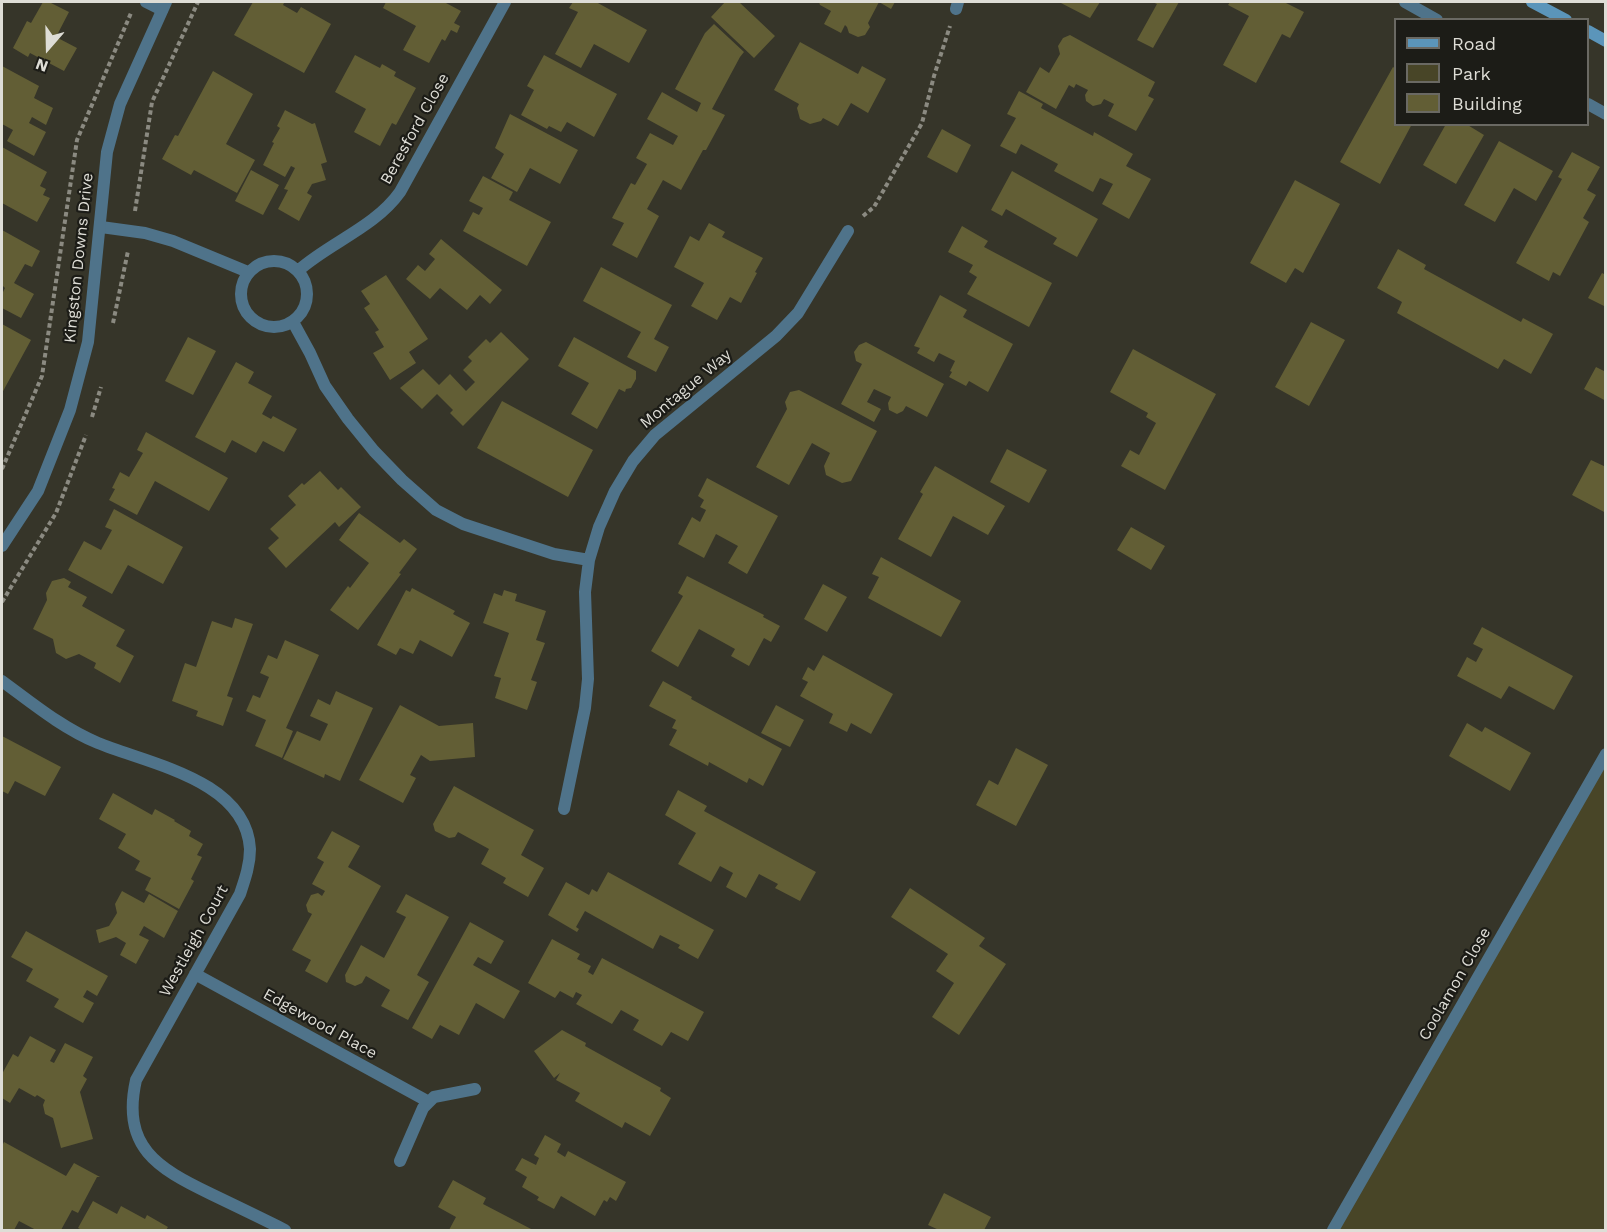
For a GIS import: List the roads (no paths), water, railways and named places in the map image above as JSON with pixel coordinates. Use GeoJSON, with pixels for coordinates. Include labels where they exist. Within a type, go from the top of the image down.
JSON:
{"type":"FeatureCollection","features":[{"type":"Feature","properties":{"kind":"main road"},"geometry":{"type":"LineString","coordinates":[[1532,2],[1562,18]]}},
{"type":"Feature","properties":{"kind":"main road"},"geometry":{"type":"LineString","coordinates":[[1589,32],[1605,41]]}},
{"type":"Feature","properties":{"kind":"street"},"geometry":{"type":"LineString","coordinates":[[146,2],[164,6]]}},
{"type":"Feature","properties":{"kind":"street","name":"Beresford Close"},"geometry":{"type":"LineString","coordinates":[[299,270],[315,256],[389,207],[400,192],[505,2]]}},
{"type":"Feature","properties":{"kind":"street"},"geometry":{"type":"LineString","coordinates":[[1405,2],[1433,18]]}},
{"type":"Feature","properties":{"kind":"street","name":"Kingston Downs Drive"},"geometry":{"type":"LineString","coordinates":[[2,546],[38,491],[70,410],[88,342],[107,152],[118,114],[164,6]]}},
{"type":"Feature","properties":{"kind":"street"},"geometry":{"type":"LineString","coordinates":[[1589,105],[1605,114]]}},
{"type":"Feature","properties":{"kind":"street"},"geometry":{"type":"LineString","coordinates":[[101,227],[145,233],[173,241],[248,272]]}},
{"type":"Feature","properties":{"kind":"street","name":"Montague Way"},"geometry":{"type":"LineString","coordinates":[[564,809],[585,708],[588,679],[585,591],[590,560],[599,527],[607,509],[633,461],[655,435],[776,336],[798,313],[848,231]]}},
{"type":"Feature","properties":{"kind":"street"},"geometry":{"type":"LineString","coordinates":[[269,260],[285,262],[299,270],[306,281],[308,294],[304,309],[293,322],[279,327],[263,326],[247,312],[242,299],[242,284],[248,272],[269,260]]}},
{"type":"Feature","properties":{"kind":"street"},"geometry":{"type":"LineString","coordinates":[[293,322],[326,386],[348,419],[402,480],[436,510],[463,524],[554,554],[590,560]]}},
{"type":"Feature","properties":{"kind":"street","name":"Westleigh Court"},"geometry":{"type":"LineString","coordinates":[[2,681],[70,729],[96,742],[190,777],[212,788],[234,807],[246,827],[250,850],[247,873],[240,894],[136,1080],[132,1101],[134,1123],[141,1142],[154,1162],[179,1178],[285,1230]]}},
{"type":"Feature","properties":{"kind":"street","name":"Coolamon Close"},"geometry":{"type":"LineString","coordinates":[[1333,1230],[1605,754]]}},
{"type":"Feature","properties":{"kind":"street","name":"Edgewood Place"},"geometry":{"type":"LineString","coordinates":[[195,974],[429,1102]]}},
{"type":"Feature","properties":{"kind":"street"},"geometry":{"type":"LineString","coordinates":[[400,1161],[423,1108],[434,1097],[475,1089]]}}]}
